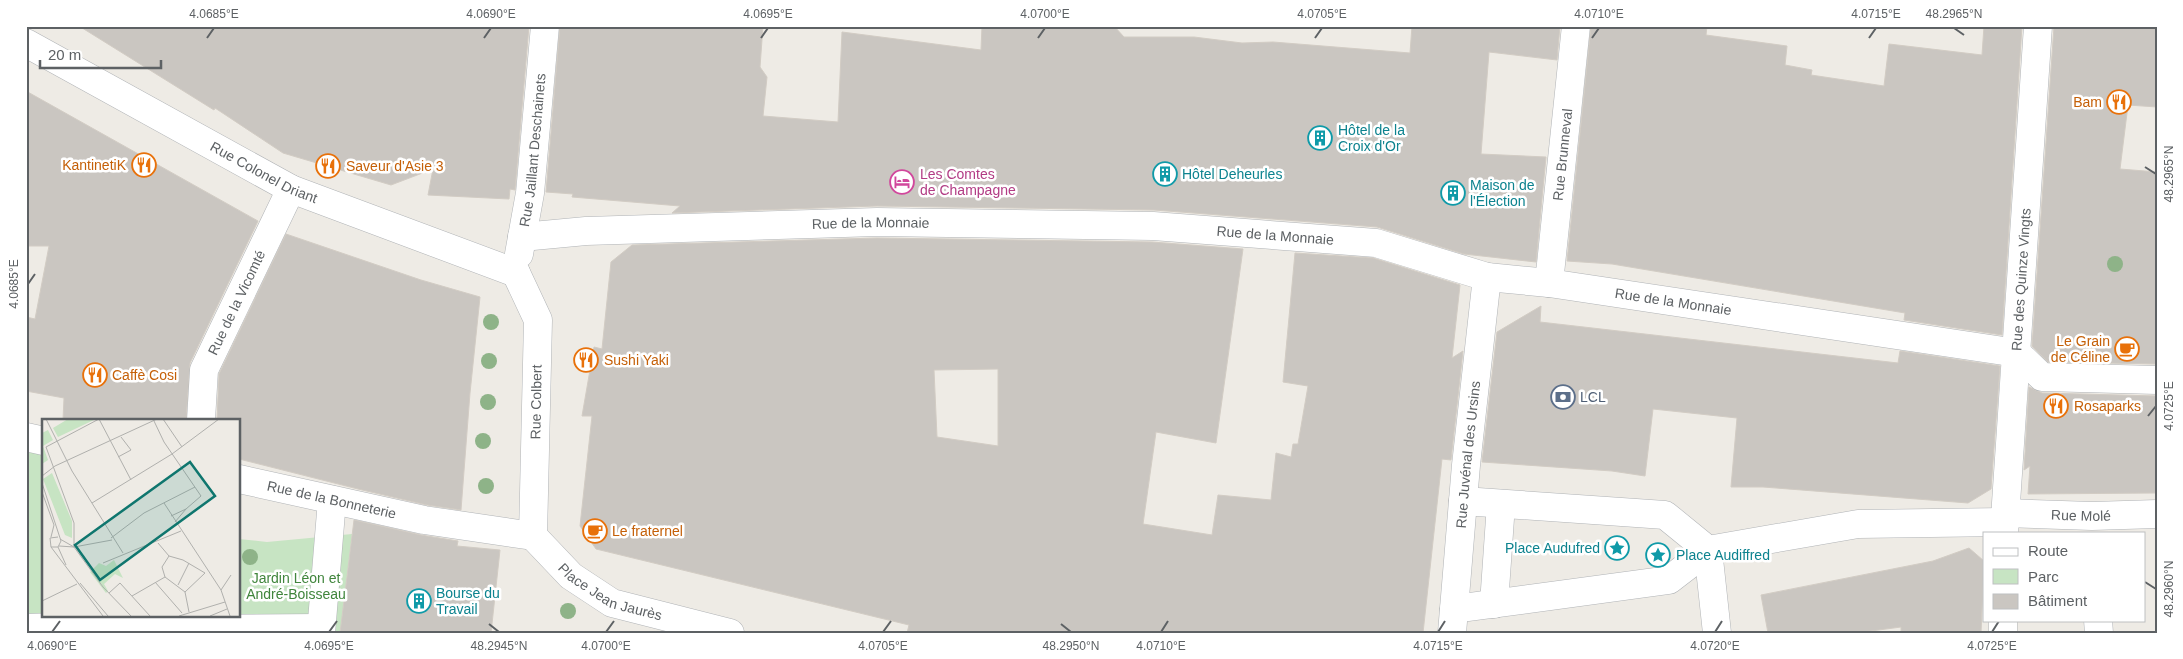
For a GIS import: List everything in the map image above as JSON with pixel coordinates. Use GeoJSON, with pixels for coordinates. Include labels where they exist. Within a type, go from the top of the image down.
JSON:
{"type":"FeatureCollection","features":[{"type":"Feature","properties":{"kind":"street","name":"Rue Jaillant Deschainets"},"geometry":{"type":"LineString","coordinates":[[516,273],[530,193],[545,26]]}},
{"type":"Feature","properties":{"kind":"street","name":"Rue Brunneval"},"geometry":{"type":"LineString","coordinates":[[1549,283],[1576,26]]}},
{"type":"Feature","properties":{"kind":"street","name":"Rue des Quinze Vingts"},"geometry":{"type":"LineString","coordinates":[[2004,523],[2018,353],[2038,26]]}},
{"type":"Feature","properties":{"kind":"street","name":"Rue Colonel Driant"},"geometry":{"type":"LineString","coordinates":[[26,42],[291,189],[516,273]]}},
{"type":"Feature","properties":{"kind":"street","name":"Rue de la Vicomté"},"geometry":{"type":"LineString","coordinates":[[201,419],[204,370],[291,189]]}},
{"type":"Feature","properties":{"kind":"street","name":"Rue de la Monnaie"},"geometry":{"type":"LineString","coordinates":[[522,237],[586,231],[877,222],[1154,226],[1376,243],[1487,277],[1549,283],[2018,353]]}},
{"type":"Feature","properties":{"kind":"street","name":"Rue Colbert"},"geometry":{"type":"LineString","coordinates":[[516,273],[538,320],[533,536]]}},
{"type":"Feature","properties":{"kind":"street","name":"Rue Juvénal des Ursins"},"geometry":{"type":"LineString","coordinates":[[1453,621],[1463,501],[1487,277]]}},
{"type":"Feature","properties":{"kind":"street"},"geometry":{"type":"LineString","coordinates":[[2018,353],[2042,377],[2157,380]]}},
{"type":"Feature","properties":{"kind":"street"},"geometry":{"type":"LineString","coordinates":[[26,437],[42,441]]}},
{"type":"Feature","properties":{"kind":"street","name":"Rue de la Bonneterie"},"geometry":{"type":"LineString","coordinates":[[240,479],[424,520],[533,536]]}},
{"type":"Feature","properties":{"kind":"street"},"geometry":{"type":"LineString","coordinates":[[26,628],[94,625],[195,631],[321,630],[332,500]]}},
{"type":"Feature","properties":{"kind":"street"},"geometry":{"type":"LineString","coordinates":[[1463,501],[1665,515],[1708,550],[1717,633]]}},
{"type":"Feature","properties":{"kind":"street"},"geometry":{"type":"LineString","coordinates":[[1494,604],[1501,504]]}},
{"type":"Feature","properties":{"kind":"street","name":"Rue Molé"},"geometry":{"type":"LineString","coordinates":[[2004,523],[2092,524],[2157,514]]}},
{"type":"Feature","properties":{"kind":"street"},"geometry":{"type":"LineString","coordinates":[[1453,621],[1494,604],[1669,580],[1708,550],[1858,524],[2004,523]]}},
{"type":"Feature","properties":{"kind":"street","name":"Place Jean Jaurès"},"geometry":{"type":"LineString","coordinates":[[533,536],[571,576],[612,603],[730,633]]}},
{"type":"Feature","properties":{"kind":"green space","name":"Jardin Léon et André-Boisseau"},"geometry":{"type":"Polygon","coordinates":[[[26,427],[42,428],[42,616],[240,616],[240,539],[267,542],[352,534],[340,633],[26,633],[26,427]]]}},
{"type":"Feature","properties":{"kind":"building"},"geometry":{"type":"Polygon","coordinates":[[[79,26],[529,26],[515,190],[510,189],[509,199],[428,195],[433,169],[391,185],[283,153],[215,108],[214,110],[79,26]]]}},
{"type":"Feature","properties":{"kind":"building"},"geometry":{"type":"Polygon","coordinates":[[[560,26],[763,26],[760,67],[767,77],[763,116],[838,122],[842,32],[981,50],[982,26],[1114,26],[1124,37],[1194,37],[1242,43],[1273,42],[1410,53],[1412,26],[1560,26],[1557,60],[1489,52],[1481,154],[1546,157],[1536,262],[1464,254],[1377,227],[1154,210],[877,206],[672,213],[680,206],[572,197],[573,194],[546,192],[560,26]]]}},
{"type":"Feature","properties":{"kind":"building"},"geometry":{"type":"Polygon","coordinates":[[[1591,26],[1707,26],[1706,35],[1787,46],[1785,65],[1812,70],[1811,75],[1884,86],[1889,44],[1982,55],[1984,26],[2022,26],[2002,335],[1904,320],[1905,313],[1612,264],[1567,261],[1591,26]]]}},
{"type":"Feature","properties":{"kind":"building"},"geometry":{"type":"Polygon","coordinates":[[[2054,26],[2157,26],[2157,107],[2128,105],[2120,169],[2157,172],[2157,364],[2048,362],[2032,346],[2054,26]]]}},
{"type":"Feature","properties":{"kind":"building"},"geometry":{"type":"Polygon","coordinates":[[[26,91],[258,221],[190,363],[186,419],[63,419],[64,398],[26,391],[26,317],[35,319],[49,246],[26,246],[26,91]]]}},
{"type":"Feature","properties":{"kind":"building"},"geometry":{"type":"Polygon","coordinates":[[[286,234],[421,280],[480,297],[461,510],[427,505],[240,459],[240,419],[217,419],[219,374],[286,234]]]}},
{"type":"Feature","properties":{"kind":"building"},"geometry":{"type":"Polygon","coordinates":[[[877,238],[1152,242],[1243,249],[1216,443],[1156,432],[1143,524],[1212,535],[1218,495],[1271,500],[1276,453],[1291,457],[1293,444],[1298,444],[1308,386],[1283,382],[1295,253],[1373,258],[1460,285],[1452,358],[1463,351],[1451,460],[1442,459],[1423,633],[907,633],[909,625],[596,549],[580,526],[592,416],[582,416],[594,347],[602,349],[611,262],[632,245],[877,238]],[[998,369],[934,370],[937,437],[998,446],[998,369]]]}},
{"type":"Feature","properties":{"kind":"building"},"geometry":{"type":"Polygon","coordinates":[[[1541,306],[1540,322],[1898,363],[1900,351],[2000,366],[1991,489],[1968,503],[1763,487],[1731,487],[1737,418],[1653,409],[1645,476],[1612,471],[1482,462],[1497,332],[1541,306]]]}},
{"type":"Feature","properties":{"kind":"building"},"geometry":{"type":"Polygon","coordinates":[[[2029,387],[2042,393],[2157,396],[2157,493],[2028,494],[2030,466],[2024,470],[2029,387]]]}},
{"type":"Feature","properties":{"kind":"building","name":"Bourse du Travail"},"geometry":{"type":"Polygon","coordinates":[[[354,520],[458,541],[457,546],[500,550],[491,633],[340,633],[354,520]]]}},
{"type":"Feature","properties":{"kind":"building"},"geometry":{"type":"Polygon","coordinates":[[[1969,548],[1983,560],[1981,633],[1901,633],[1901,627],[1856,633],[1768,633],[1761,595],[1933,561],[1969,548]]]}},
{"type":"Feature","properties":{"kind":"place","name":"Bam"},"geometry":{"type":"Point","coordinates":[2119,102]}},
{"type":"Feature","properties":{"kind":"place","name":"Hôtel de la Croix d'Or"},"geometry":{"type":"Point","coordinates":[1320,138]}},
{"type":"Feature","properties":{"kind":"place","name":"KantinetiK"},"geometry":{"type":"Point","coordinates":[144,165]}},
{"type":"Feature","properties":{"kind":"place","name":"Saveur d'Asie 3"},"geometry":{"type":"Point","coordinates":[328,166]}},
{"type":"Feature","properties":{"kind":"place","name":"Hôtel Deheurles"},"geometry":{"type":"Point","coordinates":[1165,174]}},
{"type":"Feature","properties":{"kind":"place","name":"Les Comtes de Champagne"},"geometry":{"type":"Point","coordinates":[902,182]}},
{"type":"Feature","properties":{"kind":"place","name":"Maison de l'Élection"},"geometry":{"type":"Point","coordinates":[1453,193]}},
{"type":"Feature","properties":{"kind":"place","name":"Le Grain de Céline"},"geometry":{"type":"Point","coordinates":[2127,349]}},
{"type":"Feature","properties":{"kind":"place","name":"Sushi Yaki"},"geometry":{"type":"Point","coordinates":[586,360]}},
{"type":"Feature","properties":{"kind":"place","name":"Caffè Cosi"},"geometry":{"type":"Point","coordinates":[95,375]}},
{"type":"Feature","properties":{"kind":"place","name":"LCL"},"geometry":{"type":"Point","coordinates":[1563,397]}},
{"type":"Feature","properties":{"kind":"place","name":"Rosaparks"},"geometry":{"type":"Point","coordinates":[2056,406]}},
{"type":"Feature","properties":{"kind":"place","name":"Le fraternel"},"geometry":{"type":"Point","coordinates":[595,531]}},
{"type":"Feature","properties":{"kind":"place","name":"Place Audufred"},"geometry":{"type":"Point","coordinates":[1617,548]}},
{"type":"Feature","properties":{"kind":"place","name":"Place Audiffred"},"geometry":{"type":"Point","coordinates":[1658,555]}},
{"type":"Feature","properties":{"kind":"place","name":"Bourse du Travail"},"geometry":{"type":"Point","coordinates":[419,601]}}]}
